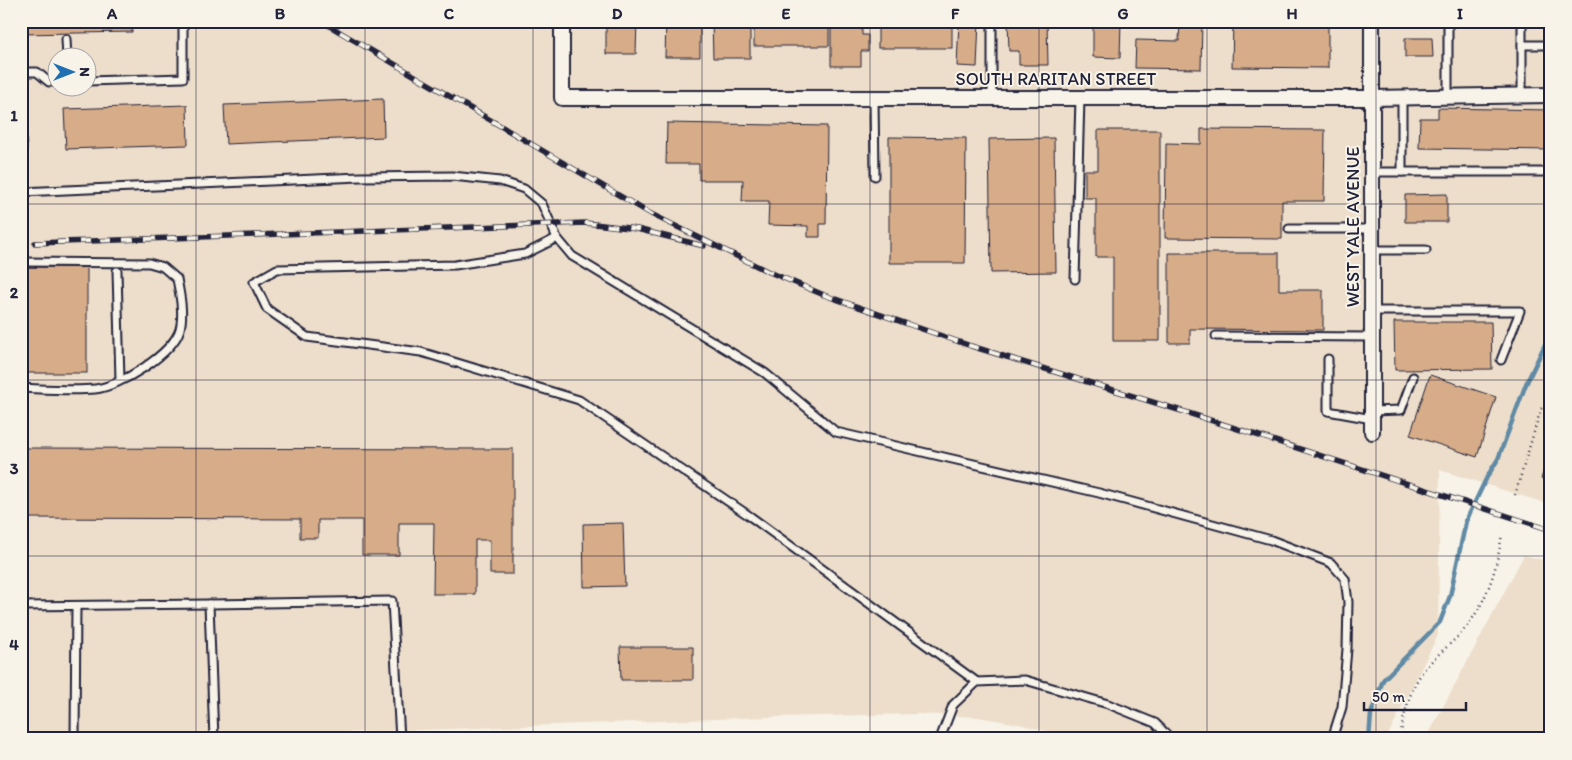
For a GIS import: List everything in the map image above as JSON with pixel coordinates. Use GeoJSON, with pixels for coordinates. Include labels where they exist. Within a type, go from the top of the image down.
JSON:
{"type":"FeatureCollection","features":[{"type":"Feature","properties":{"kind":"street","name":"SOUTH RARITAN STREET"},"geometry":{"type":"LineString","coordinates":[[562,21],[562,98],[1402,98],[1551,95]]}},
{"type":"Feature","properties":{"kind":"street","name":"WEST YALE AVENUE"},"geometry":{"type":"LineString","coordinates":[[1372,21],[1372,420]]}},
{"type":"Feature","properties":{"kind":"lane"},"geometry":{"type":"LineString","coordinates":[[98,81],[183,78],[182,21]]}},
{"type":"Feature","properties":{"kind":"lane"},"geometry":{"type":"LineString","coordinates":[[992,21],[992,98]]}},
{"type":"Feature","properties":{"kind":"lane"},"geometry":{"type":"LineString","coordinates":[[1448,21],[1448,97]]}},
{"type":"Feature","properties":{"kind":"lane"},"geometry":{"type":"LineString","coordinates":[[1522,21],[1522,95]]}},
{"type":"Feature","properties":{"kind":"lane"},"geometry":{"type":"LineString","coordinates":[[66,39],[66,48]]}},
{"type":"Feature","properties":{"kind":"lane"},"geometry":{"type":"LineString","coordinates":[[1522,45],[1551,45]]}},
{"type":"Feature","properties":{"kind":"lane"},"geometry":{"type":"LineString","coordinates":[[21,72],[37,72],[48,81]]}},
{"type":"Feature","properties":{"kind":"lane"},"geometry":{"type":"LineString","coordinates":[[874,98],[875,176]]}},
{"type":"Feature","properties":{"kind":"lane"},"geometry":{"type":"LineString","coordinates":[[1075,279],[1080,98]]}},
{"type":"Feature","properties":{"kind":"lane"},"geometry":{"type":"LineString","coordinates":[[1402,98],[1402,172]]}},
{"type":"Feature","properties":{"kind":"lane"},"geometry":{"type":"LineString","coordinates":[[1372,172],[1544,172]]}},
{"type":"Feature","properties":{"kind":"lane"},"geometry":{"type":"LineString","coordinates":[[21,192],[360,177],[452,176],[500,181],[524,189],[542,204],[557,238],[572,256],[765,373],[836,432],[1099,493],[1271,540],[1331,563],[1345,579],[1348,602],[1347,649],[1342,707],[1332,739]]}},
{"type":"Feature","properties":{"kind":"lane"},"geometry":{"type":"LineString","coordinates":[[1289,229],[1372,228]]}},
{"type":"Feature","properties":{"kind":"lane"},"geometry":{"type":"LineString","coordinates":[[557,238],[525,254],[455,265],[277,269],[254,282],[267,309],[307,337],[421,352],[579,400],[751,517],[977,682],[1025,680],[1108,704],[1155,724],[1171,739]]}},
{"type":"Feature","properties":{"kind":"lane"},"geometry":{"type":"LineString","coordinates":[[1372,250],[1426,250]]}},
{"type":"Feature","properties":{"kind":"lane"},"geometry":{"type":"LineString","coordinates":[[21,262],[149,263],[163,267],[178,279],[181,300],[180,329],[169,348],[146,366],[112,385],[96,389],[21,388]]}},
{"type":"Feature","properties":{"kind":"lane"},"geometry":{"type":"LineString","coordinates":[[117,271],[120,380]]}},
{"type":"Feature","properties":{"kind":"lane"},"geometry":{"type":"LineString","coordinates":[[1372,311],[1520,311],[1501,360]]}},
{"type":"Feature","properties":{"kind":"lane"},"geometry":{"type":"LineString","coordinates":[[1216,336],[1372,337]]}},
{"type":"Feature","properties":{"kind":"lane"},"geometry":{"type":"LineString","coordinates":[[1328,359],[1328,411],[1372,420],[1401,410],[1413,377]]}},
{"type":"Feature","properties":{"kind":"lane"},"geometry":{"type":"LineString","coordinates":[[21,606],[392,601],[400,739]]}},
{"type":"Feature","properties":{"kind":"lane"},"geometry":{"type":"LineString","coordinates":[[209,604],[214,739]]}},
{"type":"Feature","properties":{"kind":"lane"},"geometry":{"type":"LineString","coordinates":[[75,739],[76,606]]}},
{"type":"Feature","properties":{"kind":"lane"},"geometry":{"type":"LineString","coordinates":[[940,739],[953,706],[977,682]]}},
{"type":"Feature","properties":{"kind":"path"},"geometry":{"type":"LineString","coordinates":[[1516,495],[1541,409],[1551,399]]}},
{"type":"Feature","properties":{"kind":"path"},"geometry":{"type":"LineString","coordinates":[[1400,739],[1410,698],[1423,671],[1468,626],[1476,610],[1486,597],[1495,571],[1502,534]]}},
{"type":"Feature","properties":{"kind":"shaded area"},"geometry":{"type":"Polygon","coordinates":[[[21,21],[1551,21],[1551,505],[1440,470],[1438,635],[1386,739],[1076,739],[1019,724],[978,717],[919,714],[772,717],[183,739],[21,739],[21,21]]]}},
{"type":"Feature","properties":{"kind":"shaded area"},"geometry":{"type":"Polygon","coordinates":[[[1524,555],[1551,562],[1551,739],[1426,739],[1524,555]]]}},
{"type":"Feature","properties":{"kind":"building"},"geometry":{"type":"Polygon","coordinates":[[[21,21],[132,21],[132,32],[21,34],[21,21]]]}},
{"type":"Feature","properties":{"kind":"building"},"geometry":{"type":"Polygon","coordinates":[[[606,21],[637,21],[636,54],[606,54],[606,21]]]}},
{"type":"Feature","properties":{"kind":"building"},"geometry":{"type":"Polygon","coordinates":[[[666,21],[700,21],[700,57],[665,57],[666,21]]]}},
{"type":"Feature","properties":{"kind":"building"},"geometry":{"type":"Polygon","coordinates":[[[712,21],[750,21],[750,58],[713,58],[712,21]]]}},
{"type":"Feature","properties":{"kind":"building"},"geometry":{"type":"Polygon","coordinates":[[[754,21],[829,21],[829,46],[754,46],[754,21]]]}},
{"type":"Feature","properties":{"kind":"building"},"geometry":{"type":"Polygon","coordinates":[[[831,21],[862,21],[862,35],[868,35],[868,51],[861,51],[861,66],[831,66],[831,21]]]}},
{"type":"Feature","properties":{"kind":"building"},"geometry":{"type":"Polygon","coordinates":[[[878,21],[952,21],[952,48],[878,48],[878,21]]]}},
{"type":"Feature","properties":{"kind":"building"},"geometry":{"type":"Polygon","coordinates":[[[959,21],[979,21],[977,67],[957,66],[959,21]]]}},
{"type":"Feature","properties":{"kind":"building"},"geometry":{"type":"Polygon","coordinates":[[[1008,21],[1047,21],[1048,65],[1019,65],[1019,51],[1009,51],[1008,21]]]}},
{"type":"Feature","properties":{"kind":"building"},"geometry":{"type":"Polygon","coordinates":[[[1093,21],[1121,21],[1120,58],[1093,57],[1093,21]]]}},
{"type":"Feature","properties":{"kind":"building"},"geometry":{"type":"Polygon","coordinates":[[[1180,21],[1202,21],[1201,69],[1135,68],[1136,40],[1179,41],[1180,21]]]}},
{"type":"Feature","properties":{"kind":"building"},"geometry":{"type":"Polygon","coordinates":[[[1233,21],[1328,21],[1328,68],[1232,67],[1233,21]]]}},
{"type":"Feature","properties":{"kind":"building"},"geometry":{"type":"Polygon","coordinates":[[[1405,38],[1432,38],[1433,57],[1405,57],[1405,38]]]}},
{"type":"Feature","properties":{"kind":"building"},"geometry":{"type":"Polygon","coordinates":[[[383,99],[384,137],[226,144],[224,105],[383,99]]]}},
{"type":"Feature","properties":{"kind":"building"},"geometry":{"type":"Polygon","coordinates":[[[187,105],[188,145],[66,149],[64,109],[187,105]]]}},
{"type":"Feature","properties":{"kind":"building"},"geometry":{"type":"Polygon","coordinates":[[[1438,108],[1551,110],[1551,150],[1419,148],[1420,118],[1438,118],[1438,108]]]}},
{"type":"Feature","properties":{"kind":"building"},"geometry":{"type":"Polygon","coordinates":[[[21,113],[26,113],[27,151],[21,151],[21,113]]]}},
{"type":"Feature","properties":{"kind":"building"},"geometry":{"type":"Polygon","coordinates":[[[667,123],[827,126],[826,224],[820,224],[820,237],[808,237],[808,226],[768,225],[769,201],[742,201],[743,180],[699,180],[699,164],[666,164],[667,123]]]}},
{"type":"Feature","properties":{"kind":"building"},"geometry":{"type":"Polygon","coordinates":[[[1201,129],[1325,130],[1324,201],[1282,201],[1282,239],[1165,238],[1166,143],[1201,144],[1201,129]]]}},
{"type":"Feature","properties":{"kind":"building"},"geometry":{"type":"Polygon","coordinates":[[[1098,130],[1160,130],[1160,341],[1113,341],[1113,257],[1096,257],[1096,198],[1085,198],[1085,170],[1098,170],[1098,130]]]}},
{"type":"Feature","properties":{"kind":"building"},"geometry":{"type":"Polygon","coordinates":[[[889,137],[966,138],[965,263],[889,263],[889,137]]]}},
{"type":"Feature","properties":{"kind":"building"},"geometry":{"type":"Polygon","coordinates":[[[1054,138],[1056,272],[991,273],[989,139],[1054,138]]]}},
{"type":"Feature","properties":{"kind":"building"},"geometry":{"type":"Polygon","coordinates":[[[1447,194],[1447,222],[1405,222],[1405,195],[1447,194]]]}},
{"type":"Feature","properties":{"kind":"building"},"geometry":{"type":"Polygon","coordinates":[[[1169,253],[1279,253],[1279,290],[1323,290],[1323,330],[1190,329],[1190,343],[1169,343],[1169,253]]]}},
{"type":"Feature","properties":{"kind":"building"},"geometry":{"type":"Polygon","coordinates":[[[21,267],[87,267],[87,373],[21,373],[21,267]]]}},
{"type":"Feature","properties":{"kind":"building"},"geometry":{"type":"Polygon","coordinates":[[[1394,322],[1491,322],[1492,369],[1395,370],[1394,322]]]}},
{"type":"Feature","properties":{"kind":"building"},"geometry":{"type":"Polygon","coordinates":[[[1430,375],[1496,397],[1477,457],[1410,435],[1430,375]]]}},
{"type":"Feature","properties":{"kind":"building"},"geometry":{"type":"Polygon","coordinates":[[[1551,446],[1551,482],[1541,479],[1551,446]]]}},
{"type":"Feature","properties":{"kind":"building"},"geometry":{"type":"Polygon","coordinates":[[[21,448],[513,449],[513,574],[490,574],[490,540],[475,540],[475,594],[433,594],[434,523],[399,523],[399,555],[362,555],[362,520],[318,520],[318,538],[300,538],[300,519],[21,518],[21,448]]]}},
{"type":"Feature","properties":{"kind":"building"},"geometry":{"type":"Polygon","coordinates":[[[623,523],[625,586],[584,587],[583,524],[623,523]]]}},
{"type":"Feature","properties":{"kind":"building"},"geometry":{"type":"Polygon","coordinates":[[[620,647],[693,647],[693,680],[621,680],[620,647]]]}},
{"type":"Feature","properties":{"kind":"waterway"},"geometry":{"type":"LineString","coordinates":[[1369,739],[1371,714],[1383,680],[1440,622],[1450,596],[1466,521],[1487,477],[1498,459],[1526,384],[1551,332]]}},
{"type":"Feature","properties":{"kind":"railway"},"geometry":{"type":"LineString","coordinates":[[321,21],[651,214],[767,271],[824,295],[971,346],[1185,412],[1551,530]]}},
{"type":"Feature","properties":{"kind":"railway"},"geometry":{"type":"LineString","coordinates":[[35,243],[586,223],[637,229],[704,246]]}}]}
